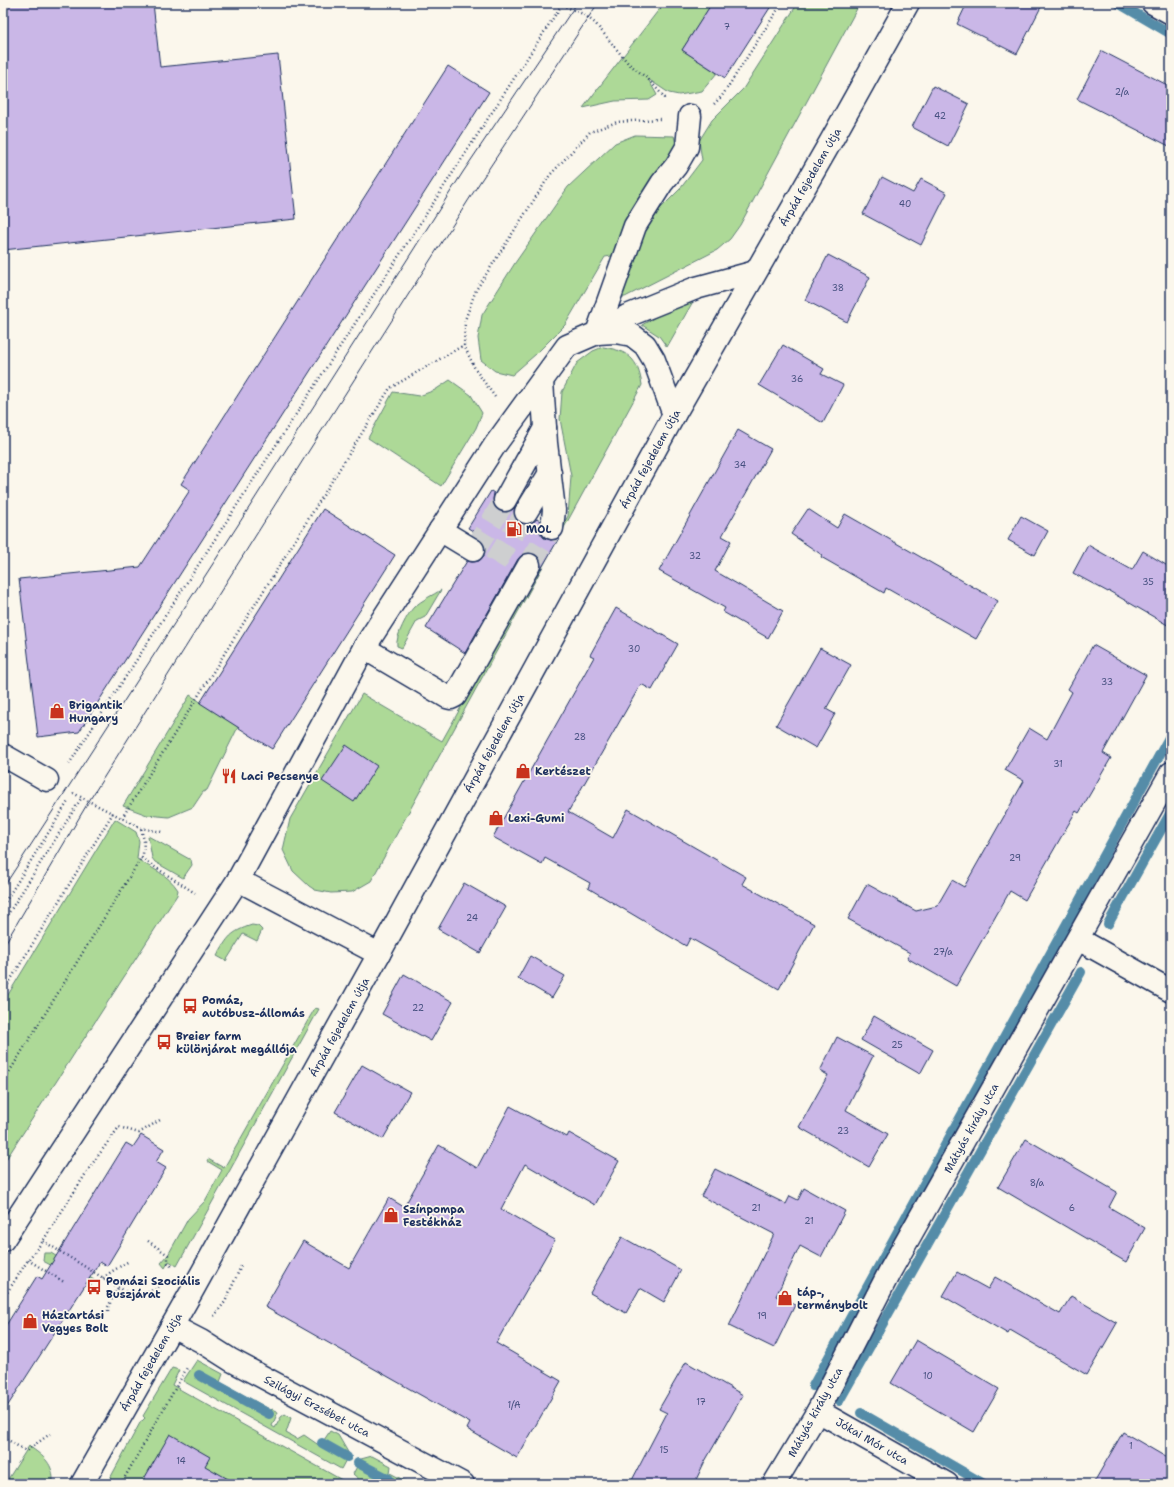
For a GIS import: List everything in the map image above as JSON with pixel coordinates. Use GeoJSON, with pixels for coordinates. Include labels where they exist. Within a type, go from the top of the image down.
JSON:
{"type":"FeatureCollection","features":[{"type":"Feature","properties":{"kind":"street","name":"Árpád fejedelem útja"},"geometry":{"type":"LineString","coordinates":[[82,1484],[172,1326],[379,954],[674,415],[831,142],[908,3]]}},
{"type":"Feature","properties":{"kind":"street"},"geometry":{"type":"LineString","coordinates":[[1153,3],[1171,13]]}},
{"type":"Feature","properties":{"kind":"street"},"geometry":{"type":"LineString","coordinates":[[597,333],[635,226],[662,183],[676,166],[687,147],[690,116]]}},
{"type":"Feature","properties":{"kind":"street"},"geometry":{"type":"LineString","coordinates":[[3,1240],[238,880],[364,648],[495,445],[567,346],[597,333],[627,316],[696,288],[755,272]]}},
{"type":"Feature","properties":{"kind":"street"},"geometry":{"type":"LineString","coordinates":[[597,333],[615,332],[632,335],[644,345],[654,360],[674,415]]}},
{"type":"Feature","properties":{"kind":"street"},"geometry":{"type":"LineString","coordinates":[[542,382],[545,428],[554,510],[552,528]]}},
{"type":"Feature","properties":{"kind":"street"},"geometry":{"type":"LineString","coordinates":[[505,500],[545,428]]}},
{"type":"Feature","properties":{"kind":"street"},"geometry":{"type":"LineString","coordinates":[[526,512],[550,474]]}},
{"type":"Feature","properties":{"kind":"street"},"geometry":{"type":"LineString","coordinates":[[440,530],[473,550]]}},
{"type":"Feature","properties":{"kind":"street"},"geometry":{"type":"LineString","coordinates":[[364,648],[451,698],[455,696],[521,573]]}},
{"type":"Feature","properties":{"kind":"street"},"geometry":{"type":"LineString","coordinates":[[3,755],[52,782]]}},
{"type":"Feature","properties":{"kind":"street","name":"Mátyás király utca"},"geometry":{"type":"LineString","coordinates":[[774,1484],[818,1411],[890,1271],[1171,773]]}},
{"type":"Feature","properties":{"kind":"street"},"geometry":{"type":"LineString","coordinates":[[238,880],[379,954]]}},
{"type":"Feature","properties":{"kind":"street"},"geometry":{"type":"LineString","coordinates":[[1078,939],[1171,991]]}},
{"type":"Feature","properties":{"kind":"street","name":"Szilágyi Erzsébet utca"},"geometry":{"type":"LineString","coordinates":[[172,1326],[201,1341],[231,1360],[463,1484]]}},
{"type":"Feature","properties":{"kind":"street","name":"Jókai Mór utca"},"geometry":{"type":"LineString","coordinates":[[818,1411],[947,1484]]}},
{"type":"Feature","properties":{"kind":"path"},"geometry":{"type":"LineString","coordinates":[[512,422],[475,369],[464,345],[465,320],[476,290],[550,175],[590,132],[617,122],[704,115],[722,96],[757,39],[782,3]]}},
{"type":"Feature","properties":{"kind":"path"},"geometry":{"type":"LineString","coordinates":[[162,832],[141,828],[52,782],[563,4],[595,23],[628,63],[648,79],[668,101],[690,116]]}},
{"type":"Feature","properties":{"kind":"path"},"geometry":{"type":"LineString","coordinates":[[122,818],[390,388],[464,345]]}},
{"type":"Feature","properties":{"kind":"path"},"geometry":{"type":"LineString","coordinates":[[3,905],[74,793]]}},
{"type":"Feature","properties":{"kind":"path"},"geometry":{"type":"LineString","coordinates":[[3,922],[82,797]]}},
{"type":"Feature","properties":{"kind":"path"},"geometry":{"type":"LineString","coordinates":[[3,993],[3,986],[8,984],[113,813]]}},
{"type":"Feature","properties":{"kind":"path"},"geometry":{"type":"LineString","coordinates":[[3,1082],[142,858],[144,841],[141,828]]}},
{"type":"Feature","properties":{"kind":"path"},"geometry":{"type":"LineString","coordinates":[[142,858],[198,895]]}},
{"type":"Feature","properties":{"kind":"path"},"geometry":{"type":"LineString","coordinates":[[3,1299],[90,1167],[119,1127],[140,1133],[160,1120]]}},
{"type":"Feature","properties":{"kind":"path"},"geometry":{"type":"LineString","coordinates":[[43,1240],[131,1295],[138,1295],[157,1289],[164,1278],[169,1279]]}},
{"type":"Feature","properties":{"kind":"path"},"geometry":{"type":"LineString","coordinates":[[148,1241],[168,1255],[168,1263],[172,1266]]}},
{"type":"Feature","properties":{"kind":"path"},"geometry":{"type":"LineString","coordinates":[[28,1260],[64,1282]]}},
{"type":"Feature","properties":{"kind":"path"},"geometry":{"type":"LineString","coordinates":[[103,1278],[130,1261]]}},
{"type":"Feature","properties":{"kind":"path"},"geometry":{"type":"LineString","coordinates":[[108,1311],[108,1307],[118,1288]]}},
{"type":"Feature","properties":{"kind":"path"},"geometry":{"type":"LineString","coordinates":[[121,1484],[201,1341],[208,1325],[224,1302]]}},
{"type":"Feature","properties":{"kind":"path"},"geometry":{"type":"LineString","coordinates":[[3,1437],[26,1451],[50,1434]]}},
{"type":"Feature","properties":{"kind":"green space"},"geometry":{"type":"Polygon","coordinates":[[[664,3],[712,3],[682,50],[717,73],[702,91],[679,95],[669,93],[648,79],[657,95],[649,100],[615,101],[583,108],[664,3]]]}},
{"type":"Feature","properties":{"kind":"green space"},"geometry":{"type":"Polygon","coordinates":[[[798,3],[860,3],[740,225],[730,239],[717,250],[625,297],[616,297],[643,226],[680,189],[702,160],[699,141],[712,120],[743,89],[798,3]]]}},
{"type":"Feature","properties":{"kind":"green space"},"geometry":{"type":"Polygon","coordinates":[[[635,135],[674,136],[678,152],[618,255],[605,257],[565,325],[536,354],[512,375],[495,371],[481,360],[478,338],[482,315],[515,263],[568,187],[615,143],[635,135]]]}},
{"type":"Feature","properties":{"kind":"green space"},"geometry":{"type":"Polygon","coordinates":[[[699,291],[667,347],[659,336],[642,325],[699,291]]]}},
{"type":"Feature","properties":{"kind":"green space"},"geometry":{"type":"Polygon","coordinates":[[[603,347],[620,351],[631,358],[638,369],[642,385],[371,881],[352,892],[331,893],[315,890],[293,871],[283,850],[290,819],[362,694],[442,741],[568,516],[571,476],[560,419],[562,392],[577,363],[593,351],[603,347]]]}},
{"type":"Feature","properties":{"kind":"green space"},"geometry":{"type":"Polygon","coordinates":[[[450,380],[471,395],[482,413],[476,428],[441,486],[368,438],[393,392],[419,396],[435,390],[450,380]]]}},
{"type":"Feature","properties":{"kind":"green space"},"geometry":{"type":"Polygon","coordinates":[[[441,590],[425,617],[417,621],[402,648],[397,646],[400,631],[411,610],[420,602],[441,590]]]}},
{"type":"Feature","properties":{"kind":"green space"},"geometry":{"type":"Polygon","coordinates":[[[190,695],[238,727],[207,790],[203,792],[193,807],[169,817],[147,815],[123,806],[190,695]]]}},
{"type":"Feature","properties":{"kind":"green space"},"geometry":{"type":"Polygon","coordinates":[[[115,819],[136,832],[139,841],[137,859],[159,872],[174,884],[178,890],[177,895],[3,1164],[3,1003],[115,819]]]}},
{"type":"Feature","properties":{"kind":"green space"},"geometry":{"type":"Polygon","coordinates":[[[148,836],[191,860],[192,865],[183,878],[155,862],[152,858],[148,836]]]}},
{"type":"Feature","properties":{"kind":"green space"},"geometry":{"type":"Polygon","coordinates":[[[252,925],[258,926],[262,930],[257,941],[243,934],[226,961],[217,956],[230,936],[239,930],[252,925]]]}},
{"type":"Feature","properties":{"kind":"green space"},"geometry":{"type":"Polygon","coordinates":[[[315,1008],[319,1009],[177,1266],[169,1261],[165,1268],[161,1263],[168,1255],[188,1219],[205,1201],[222,1170],[207,1161],[208,1159],[224,1168],[315,1008]]]}},
{"type":"Feature","properties":{"kind":"green space"},"geometry":{"type":"Polygon","coordinates":[[[44,1253],[51,1253],[94,1280],[90,1286],[43,1261],[44,1253]]]}},
{"type":"Feature","properties":{"kind":"green space"},"geometry":{"type":"Polygon","coordinates":[[[197,1360],[223,1374],[220,1382],[271,1410],[272,1409],[278,1412],[272,1426],[275,1428],[281,1417],[285,1414],[291,1418],[286,1433],[297,1439],[304,1435],[320,1446],[330,1431],[338,1435],[349,1454],[341,1469],[183,1381],[197,1360]]]}},
{"type":"Feature","properties":{"kind":"green space"},"geometry":{"type":"Polygon","coordinates":[[[172,1368],[179,1370],[172,1385],[349,1484],[107,1484],[141,1421],[145,1418],[143,1416],[172,1368]]]}},
{"type":"Feature","properties":{"kind":"green space"},"geometry":{"type":"Polygon","coordinates":[[[29,1446],[47,1461],[52,1471],[53,1484],[5,1484],[29,1446]]]}},
{"type":"Feature","properties":{"kind":"green space"},"geometry":{"type":"Polygon","coordinates":[[[372,1456],[391,1466],[390,1473],[411,1484],[364,1484],[353,1474],[361,1459],[372,1456]]]}},
{"type":"Feature","properties":{"kind":"building"},"geometry":{"type":"Polygon","coordinates":[[[3,3],[153,3],[160,67],[278,55],[296,219],[3,250],[3,3]]]}},
{"type":"Feature","properties":{"kind":"building"},"geometry":{"type":"Polygon","coordinates":[[[712,3],[773,3],[725,78],[682,50],[712,3]]]}},
{"type":"Feature","properties":{"kind":"building"},"geometry":{"type":"Polygon","coordinates":[[[967,3],[1043,3],[1017,54],[957,24],[967,3]]]}},
{"type":"Feature","properties":{"kind":"building"},"geometry":{"type":"Polygon","coordinates":[[[1102,51],[1171,87],[1171,147],[1077,99],[1102,51]]]}},
{"type":"Feature","properties":{"kind":"building"},"geometry":{"type":"Polygon","coordinates":[[[448,66],[489,92],[79,732],[38,737],[19,579],[140,567],[190,490],[181,484],[448,66]]]}},
{"type":"Feature","properties":{"kind":"building"},"geometry":{"type":"Polygon","coordinates":[[[933,86],[969,104],[948,146],[912,127],[933,86]]]}},
{"type":"Feature","properties":{"kind":"building"},"geometry":{"type":"Polygon","coordinates":[[[882,177],[913,193],[921,179],[947,193],[921,245],[863,214],[882,177]]]}},
{"type":"Feature","properties":{"kind":"building"},"geometry":{"type":"Polygon","coordinates":[[[828,255],[870,277],[847,322],[805,300],[828,255]]]}},
{"type":"Feature","properties":{"kind":"building"},"geometry":{"type":"Polygon","coordinates":[[[783,345],[824,369],[821,374],[843,385],[823,423],[759,385],[783,345]]]}},
{"type":"Feature","properties":{"kind":"building"},"geometry":{"type":"Polygon","coordinates":[[[738,430],[771,449],[722,536],[731,541],[715,571],[783,611],[768,638],[723,612],[725,608],[659,571],[738,430]]]}},
{"type":"Feature","properties":{"kind":"building"},"geometry":{"type":"Polygon","coordinates":[[[491,491],[494,493],[494,506],[499,511],[511,511],[515,507],[515,518],[519,522],[526,524],[532,523],[537,519],[540,521],[540,533],[544,538],[551,540],[559,538],[541,569],[540,559],[535,554],[523,554],[518,559],[465,653],[426,628],[467,561],[479,561],[484,556],[484,544],[479,539],[481,536],[468,528],[491,491]]]}},
{"type":"Feature","properties":{"kind":"building"},"geometry":{"type":"Polygon","coordinates":[[[323,509],[395,555],[272,749],[200,703],[323,509]]]}},
{"type":"Feature","properties":{"kind":"building"},"geometry":{"type":"Polygon","coordinates":[[[808,509],[837,528],[845,514],[998,601],[976,639],[886,588],[884,593],[821,557],[822,555],[791,534],[808,509]]]}},
{"type":"Feature","properties":{"kind":"building"},"geometry":{"type":"Polygon","coordinates":[[[1021,516],[1048,531],[1035,555],[1008,540],[1021,516]]]}},
{"type":"Feature","properties":{"kind":"building"},"geometry":{"type":"Polygon","coordinates":[[[1088,545],[1132,570],[1143,551],[1171,568],[1171,627],[1109,591],[1108,592],[1073,573],[1088,545]]]}},
{"type":"Feature","properties":{"kind":"building"},"geometry":{"type":"Polygon","coordinates":[[[616,608],[678,644],[652,690],[641,684],[568,812],[613,838],[628,809],[746,877],[742,884],[814,924],[779,989],[690,938],[686,946],[588,888],[590,883],[545,858],[542,864],[493,837],[594,657],[590,655],[616,608]]]}},
{"type":"Feature","properties":{"kind":"building"},"geometry":{"type":"Polygon","coordinates":[[[1093,645],[1146,675],[1103,753],[1111,758],[1079,813],[1076,811],[1025,900],[1010,891],[956,986],[907,958],[910,953],[848,919],[867,884],[916,911],[937,906],[952,880],[964,887],[1024,781],[1005,770],[1029,728],[1047,739],[1072,692],[1068,689],[1093,645]]]}},
{"type":"Feature","properties":{"kind":"building"},"geometry":{"type":"Polygon","coordinates":[[[820,648],[851,665],[826,709],[835,714],[816,748],[776,725],[820,648]]]}},
{"type":"Feature","properties":{"kind":"building"},"geometry":{"type":"Polygon","coordinates":[[[346,745],[377,766],[354,802],[322,781],[346,745]]]}},
{"type":"Feature","properties":{"kind":"building"},"geometry":{"type":"Polygon","coordinates":[[[464,883],[506,907],[480,953],[438,929],[464,883]]]}},
{"type":"Feature","properties":{"kind":"building"},"geometry":{"type":"Polygon","coordinates":[[[530,956],[565,976],[552,998],[518,978],[530,956]]]}},
{"type":"Feature","properties":{"kind":"building"},"geometry":{"type":"Polygon","coordinates":[[[404,974],[453,1002],[431,1041],[382,1014],[404,974]]]}},
{"type":"Feature","properties":{"kind":"building"},"geometry":{"type":"Polygon","coordinates":[[[874,1016],[933,1050],[920,1074],[861,1040],[874,1016]]]}},
{"type":"Feature","properties":{"kind":"building"},"geometry":{"type":"Polygon","coordinates":[[[837,1037],[873,1056],[846,1110],[888,1134],[869,1167],[799,1127],[828,1075],[820,1071],[837,1037]]]}},
{"type":"Feature","properties":{"kind":"building"},"geometry":{"type":"Polygon","coordinates":[[[362,1065],[410,1092],[383,1139],[335,1112],[362,1065]]]}},
{"type":"Feature","properties":{"kind":"building"},"geometry":{"type":"Polygon","coordinates":[[[510,1106],[567,1137],[569,1133],[619,1161],[595,1205],[525,1164],[501,1209],[555,1240],[496,1343],[561,1381],[517,1458],[467,1429],[470,1423],[265,1307],[303,1241],[349,1268],[389,1198],[404,1207],[439,1145],[477,1168],[510,1106]]]}},
{"type":"Feature","properties":{"kind":"building"},"geometry":{"type":"Polygon","coordinates":[[[141,1135],[164,1149],[156,1162],[166,1168],[107,1266],[100,1262],[3,1413],[3,1330],[37,1276],[42,1279],[126,1143],[133,1147],[141,1135]]]}},
{"type":"Feature","properties":{"kind":"building"},"geometry":{"type":"Polygon","coordinates":[[[1026,1139],[1117,1192],[1109,1207],[1145,1228],[1126,1262],[998,1187],[1026,1139]]]}},
{"type":"Feature","properties":{"kind":"building"},"geometry":{"type":"Polygon","coordinates":[[[715,1169],[786,1204],[790,1196],[798,1200],[804,1188],[845,1211],[821,1257],[800,1246],[776,1296],[795,1305],[774,1348],[729,1326],[774,1234],[701,1196],[715,1169]]]}},
{"type":"Feature","properties":{"kind":"building"},"geometry":{"type":"Polygon","coordinates":[[[622,1237],[681,1270],[664,1302],[640,1288],[626,1313],[590,1293],[622,1237]]]}},
{"type":"Feature","properties":{"kind":"building"},"geometry":{"type":"Polygon","coordinates":[[[957,1272],[988,1289],[995,1277],[1060,1314],[1071,1296],[1117,1323],[1087,1375],[1010,1330],[1008,1334],[943,1296],[957,1272]]]}},
{"type":"Feature","properties":{"kind":"building"},"geometry":{"type":"Polygon","coordinates":[[[916,1340],[999,1389],[974,1432],[891,1383],[916,1340]]]}},
{"type":"Feature","properties":{"kind":"building"},"geometry":{"type":"Polygon","coordinates":[[[686,1362],[743,1395],[704,1463],[694,1484],[630,1484],[667,1413],[659,1409],[686,1362]]]}},
{"type":"Feature","properties":{"kind":"building"},"geometry":{"type":"Polygon","coordinates":[[[1123,1432],[1171,1460],[1171,1484],[1093,1484],[1123,1432]]]}},
{"type":"Feature","properties":{"kind":"building"},"geometry":{"type":"Polygon","coordinates":[[[170,1434],[210,1457],[205,1466],[237,1484],[141,1484],[170,1434]]]}},
{"type":"Feature","properties":{"kind":"waterway"},"geometry":{"type":"LineString","coordinates":[[1118,3],[1171,34]]}},
{"type":"Feature","properties":{"kind":"waterway"},"geometry":{"type":"LineString","coordinates":[[813,1386],[1171,734]]}},
{"type":"Feature","properties":{"kind":"waterway"},"geometry":{"type":"LineString","coordinates":[[1108,924],[1171,812]]}},
{"type":"Feature","properties":{"kind":"waterway"},"geometry":{"type":"LineString","coordinates":[[839,1401],[1081,972]]}},
{"type":"Feature","properties":{"kind":"waterway"},"geometry":{"type":"LineString","coordinates":[[199,1375],[269,1414]]}},
{"type":"Feature","properties":{"kind":"waterway"},"geometry":{"type":"LineString","coordinates":[[861,1413],[984,1484]]}},
{"type":"Feature","properties":{"kind":"waterway"},"geometry":{"type":"LineString","coordinates":[[322,1443],[347,1457]]}},
{"type":"Feature","properties":{"kind":"waterway"},"geometry":{"type":"LineString","coordinates":[[358,1463],[389,1479]]}},
{"type":"Feature","properties":{"kind":"tunnel"},"geometry":{"type":"LineString","coordinates":[[474,551],[505,500]]}},
{"type":"Feature","properties":{"kind":"tunnel"},"geometry":{"type":"LineString","coordinates":[[495,563],[526,512]]}},
{"type":"Feature","properties":{"kind":"tunnel"},"geometry":{"type":"LineString","coordinates":[[529,565],[552,528]]}},
{"type":"Feature","properties":{"kind":"tram line"},"geometry":{"type":"LineString","coordinates":[[3,888],[238,525],[463,172],[577,3]]}},
{"type":"Feature","properties":{"kind":"tram line"},"geometry":{"type":"LineString","coordinates":[[3,947],[89,801],[310,449],[480,182],[598,3]]}},
{"type":"Feature","properties":{"kind":"place","name":"MOL"},"geometry":{"type":"Point","coordinates":[514,529]}},
{"type":"Feature","properties":{"kind":"place","name":"Brigantik Hungary"},"geometry":{"type":"Point","coordinates":[57,711]}},
{"type":"Feature","properties":{"kind":"place","name":"Kertészet"},"geometry":{"type":"Point","coordinates":[523,771]}},
{"type":"Feature","properties":{"kind":"place","name":"Laci Pecsenye"},"geometry":{"type":"Point","coordinates":[229,776]}},
{"type":"Feature","properties":{"kind":"place","name":"Lexi-Gumi"},"geometry":{"type":"Point","coordinates":[496,818]}},
{"type":"Feature","properties":{"kind":"place","name":"Pomáz, autóbusz-állomás"},"geometry":{"type":"Point","coordinates":[190,1006]}},
{"type":"Feature","properties":{"kind":"place","name":"Breier farm különjárat megállója"},"geometry":{"type":"Point","coordinates":[164,1042]}},
{"type":"Feature","properties":{"kind":"place","name":"Színpompa Festékház"},"geometry":{"type":"Point","coordinates":[391,1215]}},
{"type":"Feature","properties":{"kind":"place","name":"Pomázi Szociális Buszjárat"},"geometry":{"type":"Point","coordinates":[94,1287]}},
{"type":"Feature","properties":{"kind":"place","name":"táp-, terménybolt"},"geometry":{"type":"Point","coordinates":[785,1298]}},
{"type":"Feature","properties":{"kind":"place","name":"Háztartási Vegyes Bolt"},"geometry":{"type":"Point","coordinates":[30,1321]}}]}
